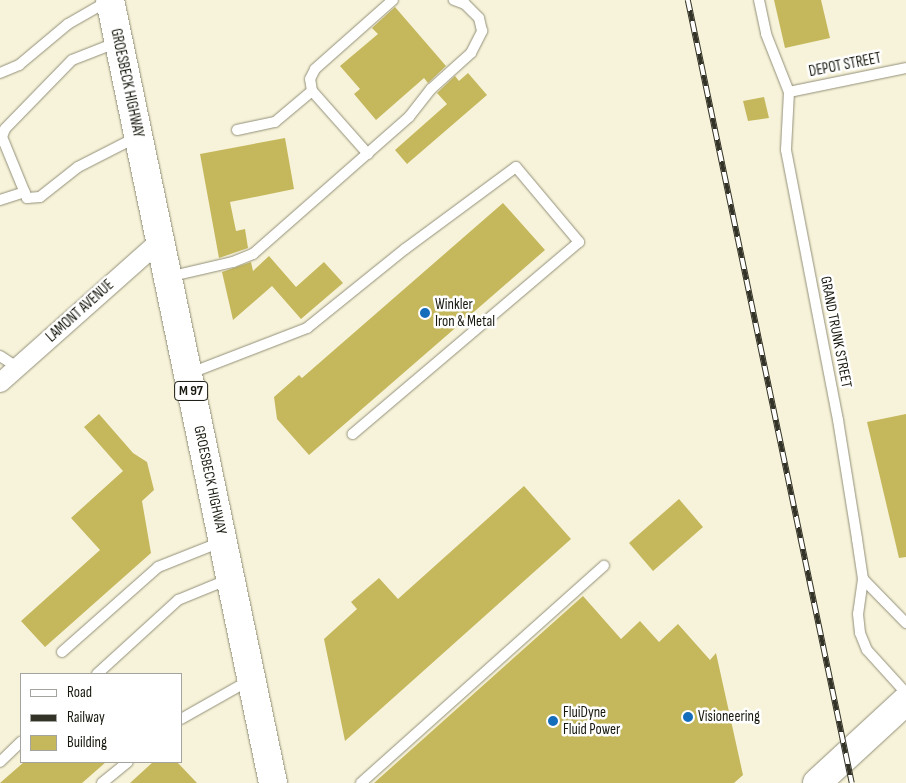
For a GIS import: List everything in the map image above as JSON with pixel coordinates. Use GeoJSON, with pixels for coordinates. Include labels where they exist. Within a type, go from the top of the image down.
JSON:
{"type":"FeatureCollection","features":[{"type":"Feature","properties":{"kind":"main road","name":"GROESBECK HIGHWAY"},"geometry":{"type":"LineString","coordinates":[[109,0],[273,783]]}},
{"type":"Feature","properties":{"kind":"main road"},"geometry":{"type":"LineString","coordinates":[[817,783],[906,701]]}},
{"type":"Feature","properties":{"kind":"street","name":"LAMONT AVENUE"},"geometry":{"type":"LineString","coordinates":[[0,382],[160,240]]}},
{"type":"Feature","properties":{"kind":"lane"},"geometry":{"type":"LineString","coordinates":[[0,72],[19,65],[68,24],[109,0]]}},
{"type":"Feature","properties":{"kind":"lane"},"geometry":{"type":"LineString","coordinates":[[368,154],[312,91],[310,79],[315,68],[393,0]]}},
{"type":"Feature","properties":{"kind":"lane"},"geometry":{"type":"LineString","coordinates":[[167,277],[233,262],[253,254],[409,117],[431,89],[470,53],[482,31],[479,18],[465,4],[454,0]]}},
{"type":"Feature","properties":{"kind":"lane"},"geometry":{"type":"LineString","coordinates":[[759,0],[766,34],[790,92]]}},
{"type":"Feature","properties":{"kind":"lane"},"geometry":{"type":"LineString","coordinates":[[118,42],[72,60],[5,129],[2,137],[27,198],[40,197],[78,167],[138,137]]}},
{"type":"Feature","properties":{"kind":"lane","name":"DEPOT STREET"},"geometry":{"type":"LineString","coordinates":[[790,92],[906,68]]}},
{"type":"Feature","properties":{"kind":"lane"},"geometry":{"type":"LineString","coordinates":[[237,130],[275,122],[312,91]]}},
{"type":"Feature","properties":{"kind":"lane","name":"GRAND TRUNK STREET"},"geometry":{"type":"LineString","coordinates":[[790,92],[786,150],[838,420],[863,579],[858,614],[863,642],[906,693]]}},
{"type":"Feature","properties":{"kind":"lane"},"geometry":{"type":"LineString","coordinates":[[188,375],[307,328],[405,249],[516,167],[579,242],[354,434]]}},
{"type":"Feature","properties":{"kind":"lane"},"geometry":{"type":"LineString","coordinates":[[0,200],[25,192]]}},
{"type":"Feature","properties":{"kind":"lane"},"geometry":{"type":"LineString","coordinates":[[0,356],[17,367]]}},
{"type":"Feature","properties":{"kind":"lane"},"geometry":{"type":"LineString","coordinates":[[62,652],[158,567],[222,541]]}},
{"type":"Feature","properties":{"kind":"lane"},"geometry":{"type":"LineString","coordinates":[[361,783],[604,566]]}},
{"type":"Feature","properties":{"kind":"lane"},"geometry":{"type":"LineString","coordinates":[[98,673],[178,600],[230,579]]}},
{"type":"Feature","properties":{"kind":"lane"},"geometry":{"type":"LineString","coordinates":[[863,579],[906,624]]}},
{"type":"Feature","properties":{"kind":"lane"},"geometry":{"type":"LineString","coordinates":[[182,718],[251,680]]}},
{"type":"Feature","properties":{"kind":"lane"},"geometry":{"type":"LineString","coordinates":[[0,762],[20,743]]}},
{"type":"Feature","properties":{"kind":"lane"},"geometry":{"type":"LineString","coordinates":[[102,783],[127,763]]}},
{"type":"Feature","properties":{"kind":"building"},"geometry":{"type":"Polygon","coordinates":[[[774,0],[821,0],[830,38],[785,48],[774,0]]]}},
{"type":"Feature","properties":{"kind":"building"},"geometry":{"type":"Polygon","coordinates":[[[395,7],[446,66],[428,83],[424,78],[376,120],[354,94],[360,89],[340,66],[378,34],[372,28],[395,7]]]}},
{"type":"Feature","properties":{"kind":"building"},"geometry":{"type":"Polygon","coordinates":[[[468,73],[487,95],[407,164],[395,150],[447,104],[437,93],[455,76],[459,81],[468,73]]]}},
{"type":"Feature","properties":{"kind":"building"},"geometry":{"type":"Polygon","coordinates":[[[764,97],[769,118],[748,121],[743,101],[764,97]]]}},
{"type":"Feature","properties":{"kind":"building"},"geometry":{"type":"Polygon","coordinates":[[[285,138],[294,189],[230,202],[236,231],[245,229],[248,248],[219,258],[200,154],[285,138]]]}},
{"type":"Feature","properties":{"kind":"building","name":"Winkler Iron & Metal"},"geometry":{"type":"Polygon","coordinates":[[[503,203],[545,250],[309,455],[277,419],[274,397],[299,375],[302,378],[503,203]]]}},
{"type":"Feature","properties":{"kind":"building"},"geometry":{"type":"Polygon","coordinates":[[[269,256],[296,287],[324,262],[343,283],[301,319],[272,286],[233,320],[222,272],[251,262],[253,271],[269,256]]]}},
{"type":"Feature","properties":{"kind":"building"},"geometry":{"type":"Polygon","coordinates":[[[99,414],[133,453],[147,462],[154,490],[142,501],[151,553],[45,647],[21,621],[100,550],[71,518],[123,471],[84,427],[99,414]]]}},
{"type":"Feature","properties":{"kind":"building"},"geometry":{"type":"Polygon","coordinates":[[[906,414],[906,557],[899,558],[867,422],[906,414]]]}},
{"type":"Feature","properties":{"kind":"building"},"geometry":{"type":"Polygon","coordinates":[[[524,486],[571,539],[345,741],[324,639],[357,609],[351,602],[379,578],[398,599],[524,486]]]}},
{"type":"Feature","properties":{"kind":"building"},"geometry":{"type":"Polygon","coordinates":[[[679,499],[703,527],[653,571],[629,543],[679,499]]]}},
{"type":"Feature","properties":{"kind":"building","name":"FluiDyne Fluid Power"},"geometry":{"type":"Polygon","coordinates":[[[583,596],[621,639],[640,621],[659,642],[678,624],[710,660],[716,653],[743,775],[734,783],[374,783],[583,596]]]}},
{"type":"Feature","properties":{"kind":"building"},"geometry":{"type":"Polygon","coordinates":[[[23,763],[105,763],[82,783],[0,783],[23,763]]]}},
{"type":"Feature","properties":{"kind":"building"},"geometry":{"type":"Polygon","coordinates":[[[152,763],[178,763],[197,783],[130,783],[152,763]]]}},
{"type":"Feature","properties":{"kind":"railway"},"geometry":{"type":"LineString","coordinates":[[688,0],[852,783]]}},
{"type":"Feature","properties":{"kind":"place","name":"Winkler Iron & Metal"},"geometry":{"type":"Point","coordinates":[425,313]}},
{"type":"Feature","properties":{"kind":"place","name":"Visioneering"},"geometry":{"type":"Point","coordinates":[688,717]}},
{"type":"Feature","properties":{"kind":"place","name":"FluiDyne Fluid Power"},"geometry":{"type":"Point","coordinates":[553,721]}}]}
